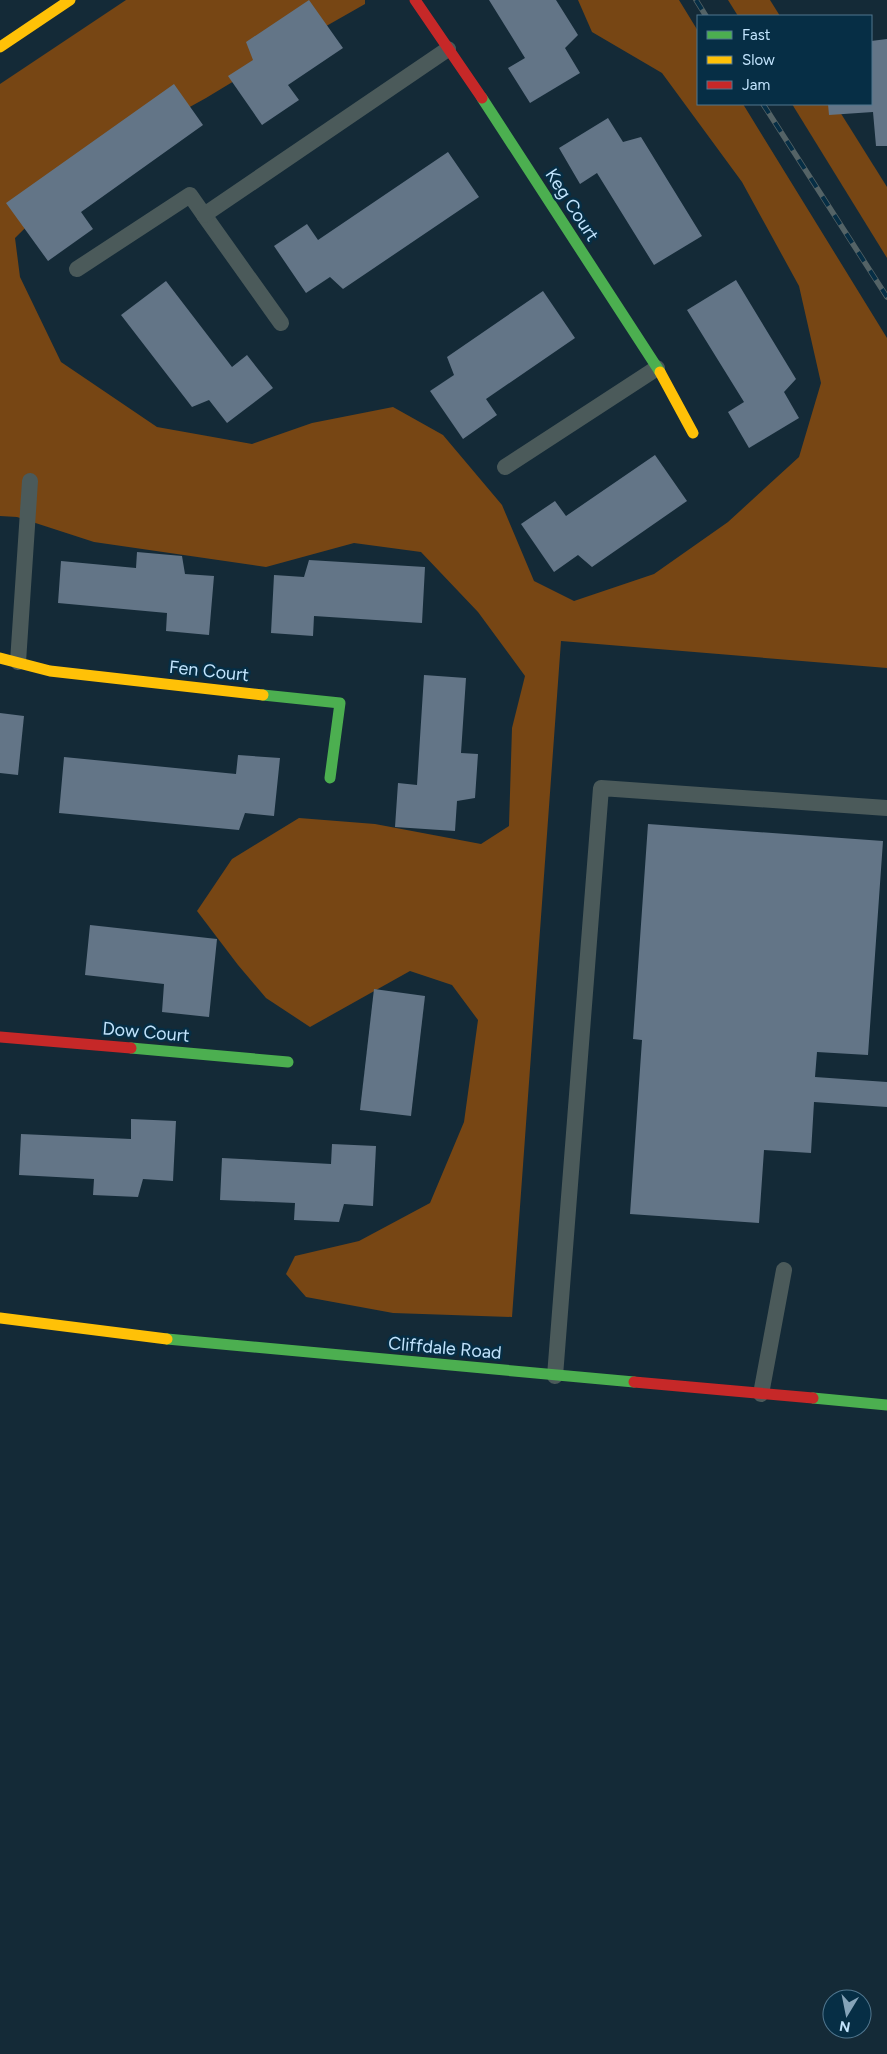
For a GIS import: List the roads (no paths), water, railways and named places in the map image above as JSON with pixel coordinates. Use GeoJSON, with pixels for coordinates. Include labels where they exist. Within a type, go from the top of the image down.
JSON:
{"type":"FeatureCollection","features":[{"type":"Feature","properties":{"kind":"street"},"geometry":{"type":"LineString","coordinates":[[0,47],[70,0]]}},
{"type":"Feature","properties":{"kind":"street","name":"Keg Court"},"geometry":{"type":"LineString","coordinates":[[415,0],[488,107],[670,388],[693,433]]}},
{"type":"Feature","properties":{"kind":"street","name":"Fen Court"},"geometry":{"type":"LineString","coordinates":[[0,658],[50,671],[340,702],[330,778]]}},
{"type":"Feature","properties":{"kind":"street","name":"Dow Court"},"geometry":{"type":"LineString","coordinates":[[0,1037],[288,1062]]}},
{"type":"Feature","properties":{"kind":"street","name":"Cliffdale Road"},"geometry":{"type":"LineString","coordinates":[[0,1318],[169,1340],[887,1405]]}},
{"type":"Feature","properties":{"kind":"lane"},"geometry":{"type":"LineString","coordinates":[[204,215],[448,49]]}},
{"type":"Feature","properties":{"kind":"lane"},"geometry":{"type":"LineString","coordinates":[[77,269],[190,195],[281,323]]}},
{"type":"Feature","properties":{"kind":"lane"},"geometry":{"type":"LineString","coordinates":[[505,467],[657,368]]}},
{"type":"Feature","properties":{"kind":"lane"},"geometry":{"type":"LineString","coordinates":[[18,662],[30,481]]}},
{"type":"Feature","properties":{"kind":"lane"},"geometry":{"type":"LineString","coordinates":[[556,1376],[601,788],[887,808]]}},
{"type":"Feature","properties":{"kind":"lane"},"geometry":{"type":"LineString","coordinates":[[761,1394],[784,1270]]}},
{"type":"Feature","properties":{"kind":"railway"},"geometry":{"type":"LineString","coordinates":[[696,0],[705,15]]}},
{"type":"Feature","properties":{"kind":"railway"},"geometry":{"type":"LineString","coordinates":[[764,105],[887,297]]}}]}
